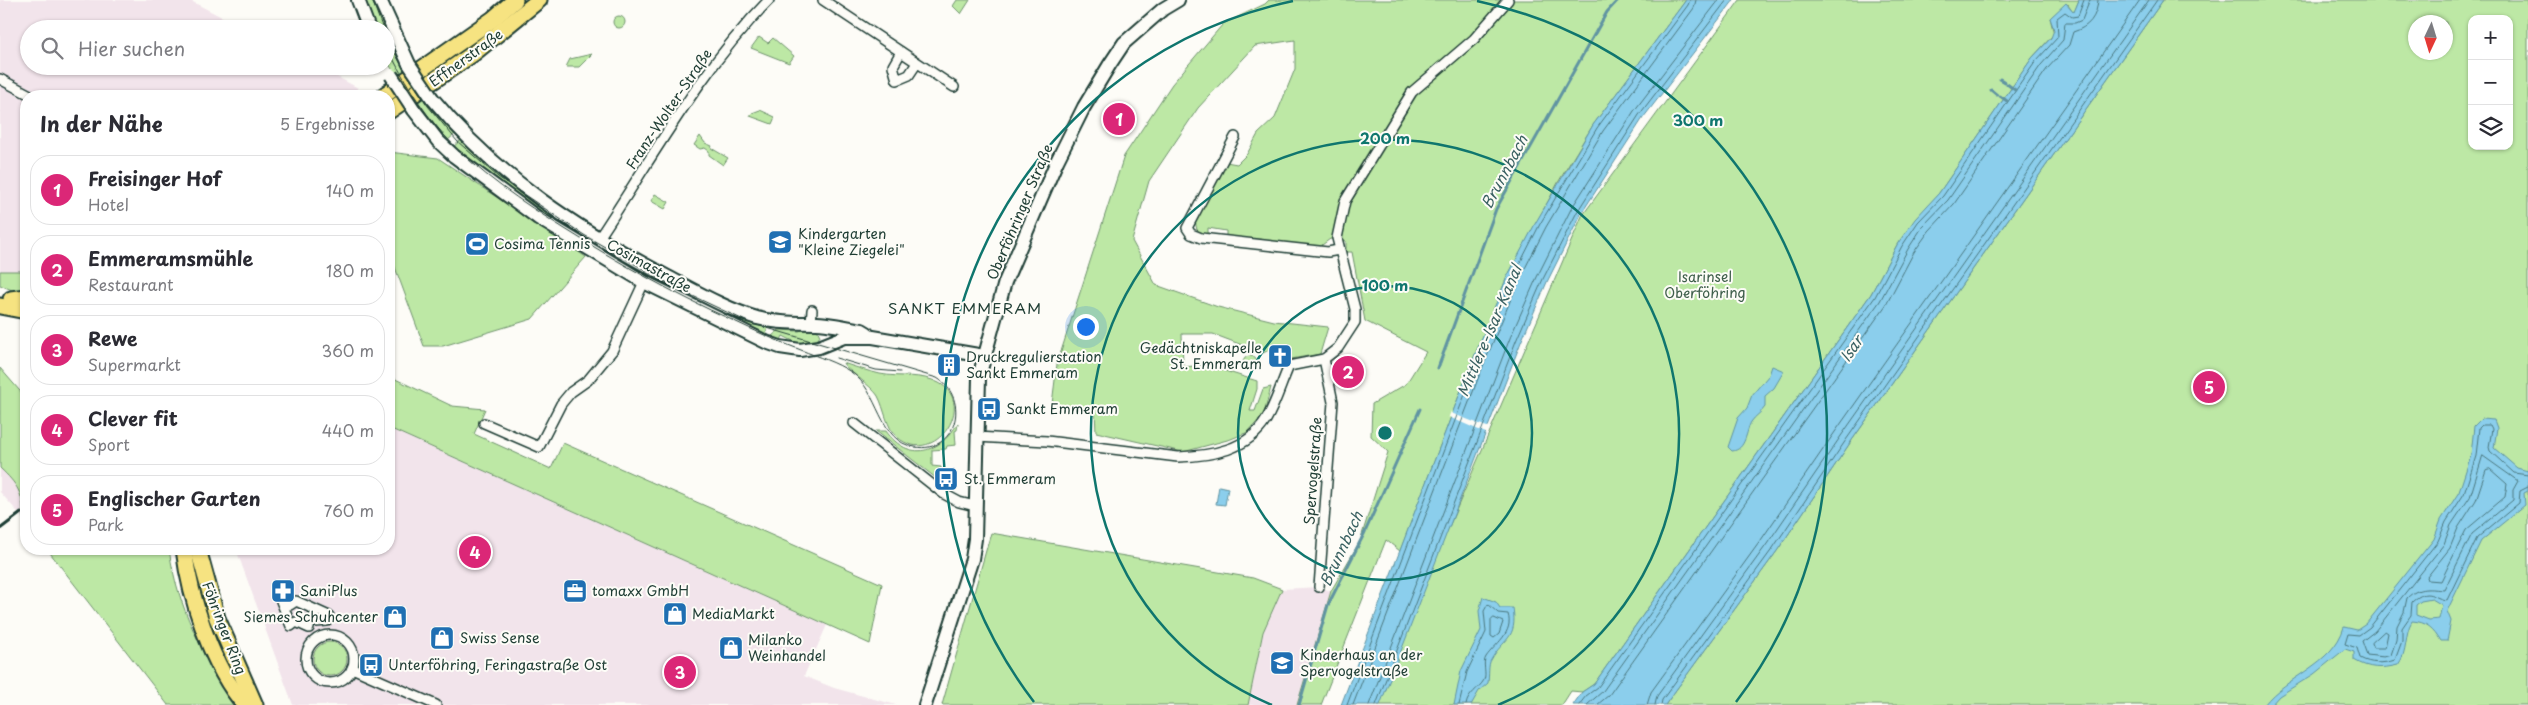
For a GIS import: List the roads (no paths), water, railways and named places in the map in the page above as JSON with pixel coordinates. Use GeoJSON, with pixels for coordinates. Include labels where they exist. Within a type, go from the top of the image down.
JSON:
{"type":"FeatureCollection","features":[{"type":"Feature","properties":{"kind":"highway","name":"Effnerstraße"},"geometry":{"type":"LineString","coordinates":[[392,90],[493,19],[515,0]]}},
{"type":"Feature","properties":{"kind":"highway","name":"Effnerstraße"},"geometry":{"type":"LineString","coordinates":[[395,107],[474,53],[539,0]]}},
{"type":"Feature","properties":{"kind":"highway"},"geometry":{"type":"LineString","coordinates":[[4,301],[20,300]]}},
{"type":"Feature","properties":{"kind":"highway"},"geometry":{"type":"LineString","coordinates":[[4,301],[20,308]]}},
{"type":"Feature","properties":{"kind":"highway"},"geometry":{"type":"LineString","coordinates":[[175,555],[182,582],[194,603]]}},
{"type":"Feature","properties":{"kind":"highway","name":"Föhringer Ring"},"geometry":{"type":"LineString","coordinates":[[185,555],[194,603],[223,669],[246,705]]}},
{"type":"Feature","properties":{"kind":"highway","name":"Föhringer Ring"},"geometry":{"type":"LineString","coordinates":[[200,555],[217,618],[255,705]]}},
{"type":"Feature","properties":{"kind":"main road"},"geometry":{"type":"LineString","coordinates":[[358,0],[365,20]]}},
{"type":"Feature","properties":{"kind":"main road","name":"Cosimastraße"},"geometry":{"type":"LineString","coordinates":[[380,0],[389,20]]}},
{"type":"Feature","properties":{"kind":"main road","name":"Oberföhringer Straße"},"geometry":{"type":"LineString","coordinates":[[925,705],[972,559],[975,539],[979,377],[1005,282],[1057,161],[1084,107],[1124,43],[1163,9],[1178,0]]}},
{"type":"Feature","properties":{"kind":"main road","name":"Cosimastraße"},"geometry":{"type":"LineString","coordinates":[[395,33],[409,64],[432,98],[460,132],[503,172],[546,204],[599,238],[682,284],[744,314],[776,322],[814,323],[862,330],[873,337]]}},
{"type":"Feature","properties":{"kind":"main road","name":"Cosimastraße"},"geometry":{"type":"LineString","coordinates":[[392,75],[414,110],[447,150],[481,178],[546,223],[644,282],[770,344],[800,350],[819,347],[844,337],[873,337],[984,356]]}},
{"type":"Feature","properties":{"kind":"main road"},"geometry":{"type":"LineString","coordinates":[[814,323],[822,327],[824,334],[819,347]]}},
{"type":"Feature","properties":{"kind":"street","name":"Franz-Wolter-Straße"},"geometry":{"type":"LineString","coordinates":[[599,238],[704,77],[769,0]]}},
{"type":"Feature","properties":{"kind":"street"},"geometry":{"type":"LineString","coordinates":[[822,0],[954,87]]}},
{"type":"Feature","properties":{"kind":"street"},"geometry":{"type":"LineString","coordinates":[[977,437],[1047,441],[1153,455],[1200,456],[1220,452],[1240,444],[1254,434],[1266,421],[1289,366],[1324,359],[1338,348],[1354,322],[1355,309],[1337,238],[1345,200],[1412,92],[1474,39],[1508,0]]}},
{"type":"Feature","properties":{"kind":"street"},"geometry":{"type":"LineString","coordinates":[[901,52],[893,66],[898,80],[909,75],[917,63]]}},
{"type":"Feature","properties":{"kind":"street"},"geometry":{"type":"LineString","coordinates":[[0,79],[21,90]]}},
{"type":"Feature","properties":{"kind":"street"},"geometry":{"type":"LineString","coordinates":[[1235,137],[1187,228],[1192,234],[1201,238],[1308,250],[1328,252],[1339,250]]}},
{"type":"Feature","properties":{"kind":"street"},"geometry":{"type":"LineString","coordinates":[[484,423],[539,447],[561,404],[571,392],[588,380],[612,351],[644,282]]}},
{"type":"Feature","properties":{"kind":"street"},"geometry":{"type":"LineString","coordinates":[[812,310],[814,323]]}},
{"type":"Feature","properties":{"kind":"street","name":"Spervogelstraße"},"geometry":{"type":"LineString","coordinates":[[1319,587],[1333,402],[1324,359]]}},
{"type":"Feature","properties":{"kind":"street"},"geometry":{"type":"LineString","coordinates":[[854,423],[944,494],[958,502],[975,506]]}},
{"type":"Feature","properties":{"kind":"street"},"geometry":{"type":"LineString","coordinates":[[281,601],[290,605],[296,601],[329,616],[328,619],[316,622],[314,618],[310,619],[308,628],[296,622],[290,626],[281,601]]}},
{"type":"Feature","properties":{"kind":"street"},"geometry":{"type":"LineString","coordinates":[[322,636],[340,637],[352,649],[354,655],[352,668],[347,676],[338,682],[327,683],[317,680],[310,673],[306,663],[308,647],[322,636]]}},
{"type":"Feature","properties":{"kind":"street"},"geometry":{"type":"LineString","coordinates":[[352,668],[436,705]]}},
{"type":"Feature","properties":{"kind":"water","name":"Mittlere-Isar-Kanal"},"geometry":{"type":"Polygon","coordinates":[[[1686,0],[1734,0],[1643,118],[1581,214],[1547,282],[1521,342],[1380,705],[1341,705],[1470,367],[1507,277],[1536,222],[1593,125],[1686,0]]]}},
{"type":"Feature","properties":{"kind":"water","name":"Isar"},"geometry":{"type":"Polygon","coordinates":[[[2079,0],[2163,0],[1850,443],[1777,551],[1665,705],[1573,705],[1582,692],[1594,684],[1871,294],[1898,243],[1915,219],[1939,193],[2032,58],[2051,38],[2054,30],[2050,18],[2066,3],[2074,12],[2079,0]]]}},
{"type":"Feature","properties":{"kind":"water"},"geometry":{"type":"Polygon","coordinates":[[[1772,366],[1784,371],[1774,388],[1765,396],[1765,407],[1751,422],[1743,444],[1737,450],[1732,451],[1728,447],[1738,418],[1747,408],[1752,395],[1769,375],[1772,366]]]}},
{"type":"Feature","properties":{"kind":"water"},"geometry":{"type":"Polygon","coordinates":[[[2481,419],[2494,420],[2497,428],[2494,448],[2517,468],[2528,471],[2528,491],[2524,493],[2525,505],[2481,541],[2447,611],[2451,621],[2447,641],[2441,641],[2426,624],[2412,621],[2398,665],[2381,668],[2370,667],[2354,660],[2354,652],[2345,649],[2314,674],[2279,696],[2271,705],[2264,705],[2284,686],[2320,661],[2338,640],[2344,627],[2357,630],[2366,624],[2434,539],[2441,520],[2459,492],[2471,455],[2474,426],[2481,419]],[[2432,599],[2421,601],[2416,605],[2416,615],[2429,620],[2439,619],[2442,605],[2432,599]]]}},
{"type":"Feature","properties":{"kind":"water"},"geometry":{"type":"Polygon","coordinates":[[[1219,486],[1228,488],[1225,505],[1216,504],[1219,486]]]}},
{"type":"Feature","properties":{"kind":"water"},"geometry":{"type":"Polygon","coordinates":[[[1483,597],[1496,602],[1500,608],[1513,608],[1513,627],[1508,638],[1490,662],[1488,683],[1479,691],[1471,705],[1454,705],[1461,671],[1481,630],[1479,611],[1483,597]]]}},
{"type":"Feature","properties":{"kind":"waterway","name":"Brunnbach"},"geometry":{"type":"LineString","coordinates":[[1438,368],[1496,209],[1607,12],[1618,0]]}},
{"type":"Feature","properties":{"kind":"waterway"},"geometry":{"type":"LineString","coordinates":[[2000,79],[2005,82]]}},
{"type":"Feature","properties":{"kind":"waterway"},"geometry":{"type":"LineString","coordinates":[[2007,84],[2015,90]]}},
{"type":"Feature","properties":{"kind":"waterway"},"geometry":{"type":"LineString","coordinates":[[1991,90],[1997,95]]}},
{"type":"Feature","properties":{"kind":"waterway"},"geometry":{"type":"LineString","coordinates":[[2000,96],[2007,101]]}},
{"type":"Feature","properties":{"kind":"waterway","name":"Brunnbach"},"geometry":{"type":"LineString","coordinates":[[1299,705],[1328,605],[1365,532],[1420,409]]}},
{"type":"Feature","properties":{"kind":"tram line"},"geometry":{"type":"LineString","coordinates":[[372,0],[380,20]]}},
{"type":"Feature","properties":{"kind":"tram line"},"geometry":{"type":"LineString","coordinates":[[395,52],[428,106],[457,141],[498,177],[584,235],[680,290],[750,323],[937,378],[947,387],[954,399],[956,411],[954,423],[949,434],[941,442],[929,447],[915,447],[903,443],[893,436],[886,426],[861,380],[845,368],[758,332],[668,289],[585,242],[549,219],[486,174],[457,149],[427,114],[395,63]]}},
{"type":"Feature","properties":{"kind":"tram line"},"geometry":{"type":"LineString","coordinates":[[836,358],[876,370],[900,372]]}},
{"type":"Feature","properties":{"kind":"railway"},"geometry":{"type":"LineString","coordinates":[[0,529],[20,514]]}},
{"type":"Feature","properties":{"kind":"place","name":"Freisinger Hof"},"geometry":{"type":"Point","coordinates":[1119,119]}},
{"type":"Feature","properties":{"kind":"place","name":"Kindergarten \"Kleine Ziegelei\""},"geometry":{"type":"Point","coordinates":[780,242]}},
{"type":"Feature","properties":{"kind":"place","name":"Cosima Tennis"},"geometry":{"type":"Point","coordinates":[477,244]}},
{"type":"Feature","properties":{"kind":"place","name":"Gedächtniskapelle St. Emmeram"},"geometry":{"type":"Point","coordinates":[1280,356]}},
{"type":"Feature","properties":{"kind":"place","name":"Druckregulierstation Sankt Emmeram"},"geometry":{"type":"Point","coordinates":[949,365]}},
{"type":"Feature","properties":{"kind":"place","name":"Emmeramsmühle"},"geometry":{"type":"Point","coordinates":[1348,372]}},
{"type":"Feature","properties":{"kind":"place","name":"Englischer Garten"},"geometry":{"type":"Point","coordinates":[2209,387]}},
{"type":"Feature","properties":{"kind":"place","name":"Sankt Emmeram"},"geometry":{"type":"Point","coordinates":[989,409]}},
{"type":"Feature","properties":{"kind":"place","name":"St. Emmeram"},"geometry":{"type":"Point","coordinates":[946,479]}},
{"type":"Feature","properties":{"kind":"place","name":"Clever fit"},"geometry":{"type":"Point","coordinates":[475,552]}},
{"type":"Feature","properties":{"kind":"place","name":"SaniPlus"},"geometry":{"type":"Point","coordinates":[283,591]}},
{"type":"Feature","properties":{"kind":"place","name":"tomaxx GmbH"},"geometry":{"type":"Point","coordinates":[575,591]}},
{"type":"Feature","properties":{"kind":"place","name":"MediaMarkt"},"geometry":{"type":"Point","coordinates":[675,614]}},
{"type":"Feature","properties":{"kind":"place","name":"Siemes Schuhcenter"},"geometry":{"type":"Point","coordinates":[395,617]}},
{"type":"Feature","properties":{"kind":"place","name":"Swiss Sense"},"geometry":{"type":"Point","coordinates":[442,638]}},
{"type":"Feature","properties":{"kind":"place","name":"Milanko Weinhandel"},"geometry":{"type":"Point","coordinates":[731,648]}},
{"type":"Feature","properties":{"kind":"place","name":"Kinderhaus an der Spervogelstraße"},"geometry":{"type":"Point","coordinates":[1282,663]}},
{"type":"Feature","properties":{"kind":"place","name":"Unterföhring, Feringastraße Ost"},"geometry":{"type":"Point","coordinates":[371,665]}},
{"type":"Feature","properties":{"kind":"place","name":"Rewe"},"geometry":{"type":"Point","coordinates":[680,672]}},
{"type":"Feature","properties":{"kind":"district","name":"SANKT EMMERAM"},"geometry":{"type":"Point","coordinates":[965,309]}},
{"type":"Feature","properties":{"kind":"park label","name":"Isarinsel Oberföhring"},"geometry":{"type":"Point","coordinates":[1705,286]}}]}
